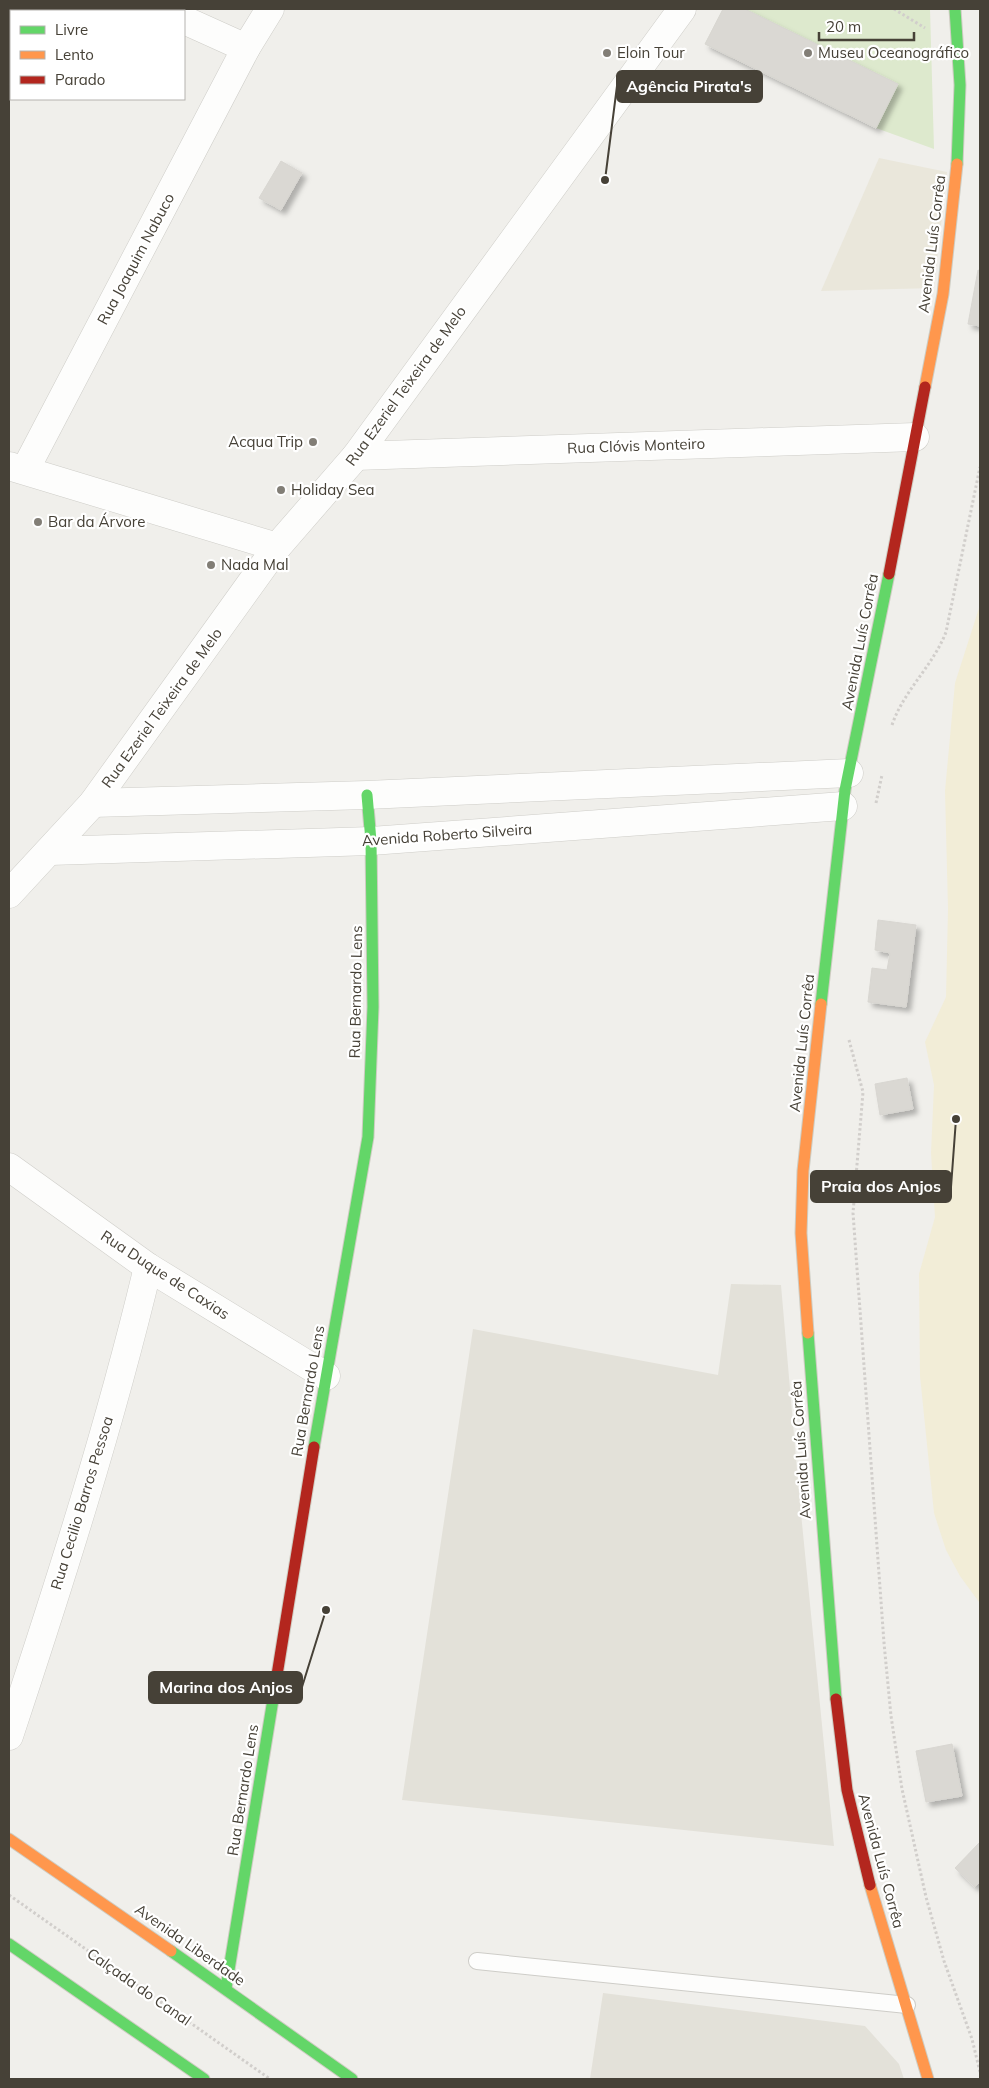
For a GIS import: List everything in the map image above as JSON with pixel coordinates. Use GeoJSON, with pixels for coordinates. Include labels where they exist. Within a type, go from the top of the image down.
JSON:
{"type":"FeatureCollection","features":[{"type":"Feature","properties":{"kind":"main road","name":"Avenida Luís Corrêa"},"geometry":{"type":"LineString","coordinates":[[928,2079],[866,1871],[848,1790],[834,1684],[802,1263],[803,1171],[843,806],[943,294],[951,230],[959,124],[960,82],[955,9]]}},
{"type":"Feature","properties":{"kind":"main road","name":"Rua Bernardo Lens"},"geometry":{"type":"LineString","coordinates":[[226,1988],[326,1376],[368,1138],[373,1007],[371,841],[367,795]]}},
{"type":"Feature","properties":{"kind":"main road","name":"Avenida Liberdade"},"geometry":{"type":"LineString","coordinates":[[9,1838],[226,1988],[348,2078]]}},
{"type":"Feature","properties":{"kind":"main road"},"geometry":{"type":"LineString","coordinates":[[9,1944],[204,2079]]}},
{"type":"Feature","properties":{"kind":"street","name":"Rua Joaquim Nabuco"},"geometry":{"type":"LineString","coordinates":[[17,468],[246,48],[270,9]]}},
{"type":"Feature","properties":{"kind":"street","name":"Rua Ezeriel Teixeira de Melo"},"geometry":{"type":"LineString","coordinates":[[9,894],[93,803],[278,548],[356,456],[682,9]]}},
{"type":"Feature","properties":{"kind":"street"},"geometry":{"type":"LineString","coordinates":[[185,20],[246,48]]}},
{"type":"Feature","properties":{"kind":"street","name":"Rua Clóvis Monteiro"},"geometry":{"type":"LineString","coordinates":[[356,456],[915,437]]}},
{"type":"Feature","properties":{"kind":"street"},"geometry":{"type":"LineString","coordinates":[[17,468],[278,548]]}},
{"type":"Feature","properties":{"kind":"street"},"geometry":{"type":"LineString","coordinates":[[93,803],[367,795],[849,773]]}},
{"type":"Feature","properties":{"kind":"street","name":"Avenida Roberto Silveira"},"geometry":{"type":"LineString","coordinates":[[50,850],[371,841],[843,806]]}},
{"type":"Feature","properties":{"kind":"street","name":"Rua Duque de Caxias"},"geometry":{"type":"LineString","coordinates":[[9,1167],[148,1267],[326,1376]]}},
{"type":"Feature","properties":{"kind":"street","name":"Rua Cecilio Barros Pessoa"},"geometry":{"type":"LineString","coordinates":[[9,1736],[40,1642],[124,1367],[148,1267]]}},
{"type":"Feature","properties":{"kind":"lane"},"geometry":{"type":"LineString","coordinates":[[477,1961],[907,2005]]}},
{"type":"Feature","properties":{"kind":"path"},"geometry":{"type":"LineString","coordinates":[[890,729],[900,704],[936,653],[946,632],[980,467]]}},
{"type":"Feature","properties":{"kind":"path"},"geometry":{"type":"LineString","coordinates":[[875,807],[883,769]]}},
{"type":"Feature","properties":{"kind":"path"},"geometry":{"type":"LineString","coordinates":[[848,1031],[863,1092],[853,1213],[891,1716],[902,1789],[926,1897],[944,1961],[972,2039],[980,2072]]}},
{"type":"Feature","properties":{"kind":"path","name":"Calçada do Canal"},"geometry":{"type":"LineString","coordinates":[[9,1895],[270,2079]]}},
{"type":"Feature","properties":{"kind":"shaded area"},"geometry":{"type":"Polygon","coordinates":[[[879,158],[947,172],[934,288],[821,291],[879,158]]]}},
{"type":"Feature","properties":{"kind":"shaded area"},"geometry":{"type":"Polygon","coordinates":[[[731,1284],[781,1285],[799,1493],[834,1846],[402,1800],[473,1329],[718,1375],[731,1284]]]}},
{"type":"Feature","properties":{"kind":"shaded area"},"geometry":{"type":"Polygon","coordinates":[[[603,1993],[865,2026],[899,2064],[904,2079],[590,2079],[603,1993]]]}},
{"type":"Feature","properties":{"kind":"green space"},"geometry":{"type":"Polygon","coordinates":[[[723,9],[930,9],[934,149],[876,128],[705,44],[723,9]]]}},
{"type":"Feature","properties":{"kind":"sand"},"geometry":{"type":"Polygon","coordinates":[[[980,605],[980,1616],[979,1602],[960,1576],[946,1550],[934,1513],[920,1376],[919,1274],[935,1217],[931,1153],[934,1085],[925,1042],[946,997],[948,909],[945,791],[955,683],[980,605]]]}},
{"type":"Feature","properties":{"kind":"building"},"geometry":{"type":"Polygon","coordinates":[[[723,9],[745,9],[898,84],[876,128],[705,44],[723,9]]]}},
{"type":"Feature","properties":{"kind":"building"},"geometry":{"type":"Polygon","coordinates":[[[281,161],[302,173],[281,210],[259,198],[281,161]]]}},
{"type":"Feature","properties":{"kind":"building"},"geometry":{"type":"Polygon","coordinates":[[[978,270],[980,271],[980,326],[968,324],[978,270]]]}},
{"type":"Feature","properties":{"kind":"building"},"geometry":{"type":"Polygon","coordinates":[[[878,920],[916,925],[906,1007],[868,1002],[872,968],[887,970],[890,953],[875,950],[878,920]]]}},
{"type":"Feature","properties":{"kind":"building"},"geometry":{"type":"Polygon","coordinates":[[[907,1078],[913,1109],[880,1115],[875,1084],[907,1078]]]}},
{"type":"Feature","properties":{"kind":"building"},"geometry":{"type":"Polygon","coordinates":[[[952,1744],[962,1796],[926,1802],[916,1751],[952,1744]]]}},
{"type":"Feature","properties":{"kind":"building"},"geometry":{"type":"Polygon","coordinates":[[[980,1842],[980,1882],[975,1887],[955,1868],[980,1842]]]}},
{"type":"Feature","properties":{"kind":"traffic: fast"},"geometry":{"type":"LineString","coordinates":[[955,9],[960,85],[957,164]]}},
{"type":"Feature","properties":{"kind":"traffic: fast"},"geometry":{"type":"LineString","coordinates":[[821,1004],[845,790],[889,574]]}},
{"type":"Feature","properties":{"kind":"traffic: fast"},"geometry":{"type":"LineString","coordinates":[[314,1447],[368,1137],[373,1007],[371,841],[367,795]]}},
{"type":"Feature","properties":{"kind":"traffic: fast"},"geometry":{"type":"LineString","coordinates":[[808,1333],[836,1699]]}},
{"type":"Feature","properties":{"kind":"traffic: fast"},"geometry":{"type":"LineString","coordinates":[[226,1988],[277,1675]]}},
{"type":"Feature","properties":{"kind":"traffic: fast"},"geometry":{"type":"LineString","coordinates":[[9,1944],[204,2079]]}},
{"type":"Feature","properties":{"kind":"traffic: fast"},"geometry":{"type":"LineString","coordinates":[[171,1951],[352,2079]]}},
{"type":"Feature","properties":{"kind":"traffic: slow"},"geometry":{"type":"LineString","coordinates":[[925,387],[943,294],[957,164]]}},
{"type":"Feature","properties":{"kind":"traffic: slow"},"geometry":{"type":"LineString","coordinates":[[808,1333],[801,1233],[803,1171],[821,1004]]}},
{"type":"Feature","properties":{"kind":"traffic: slow"},"geometry":{"type":"LineString","coordinates":[[9,1839],[171,1951]]}},
{"type":"Feature","properties":{"kind":"traffic: slow"},"geometry":{"type":"LineString","coordinates":[[870,1885],[928,2079]]}},
{"type":"Feature","properties":{"kind":"traffic: jam"},"geometry":{"type":"LineString","coordinates":[[889,574],[925,387]]}},
{"type":"Feature","properties":{"kind":"traffic: jam"},"geometry":{"type":"LineString","coordinates":[[277,1675],[314,1447]]}},
{"type":"Feature","properties":{"kind":"traffic: jam"},"geometry":{"type":"LineString","coordinates":[[836,1699],[847,1790],[870,1885]]}},
{"type":"Feature","properties":{"kind":"place","name":"Eloin Tour"},"geometry":{"type":"Point","coordinates":[607,53]}},
{"type":"Feature","properties":{"kind":"place","name":"Museu Oceanográfico"},"geometry":{"type":"Point","coordinates":[808,53]}},
{"type":"Feature","properties":{"kind":"place","name":"Agência Pirata's"},"geometry":{"type":"Point","coordinates":[605,180]}},
{"type":"Feature","properties":{"kind":"place","name":"Acqua Trip"},"geometry":{"type":"Point","coordinates":[313,442]}},
{"type":"Feature","properties":{"kind":"place","name":"Holiday Sea"},"geometry":{"type":"Point","coordinates":[281,490]}},
{"type":"Feature","properties":{"kind":"place","name":"Bar da Árvore"},"geometry":{"type":"Point","coordinates":[38,522]}},
{"type":"Feature","properties":{"kind":"place","name":"Nada Mal"},"geometry":{"type":"Point","coordinates":[211,565]}},
{"type":"Feature","properties":{"kind":"place","name":"Praia dos Anjos"},"geometry":{"type":"Point","coordinates":[956,1119]}},
{"type":"Feature","properties":{"kind":"place","name":"Marina dos Anjos"},"geometry":{"type":"Point","coordinates":[326,1610]}}]}
